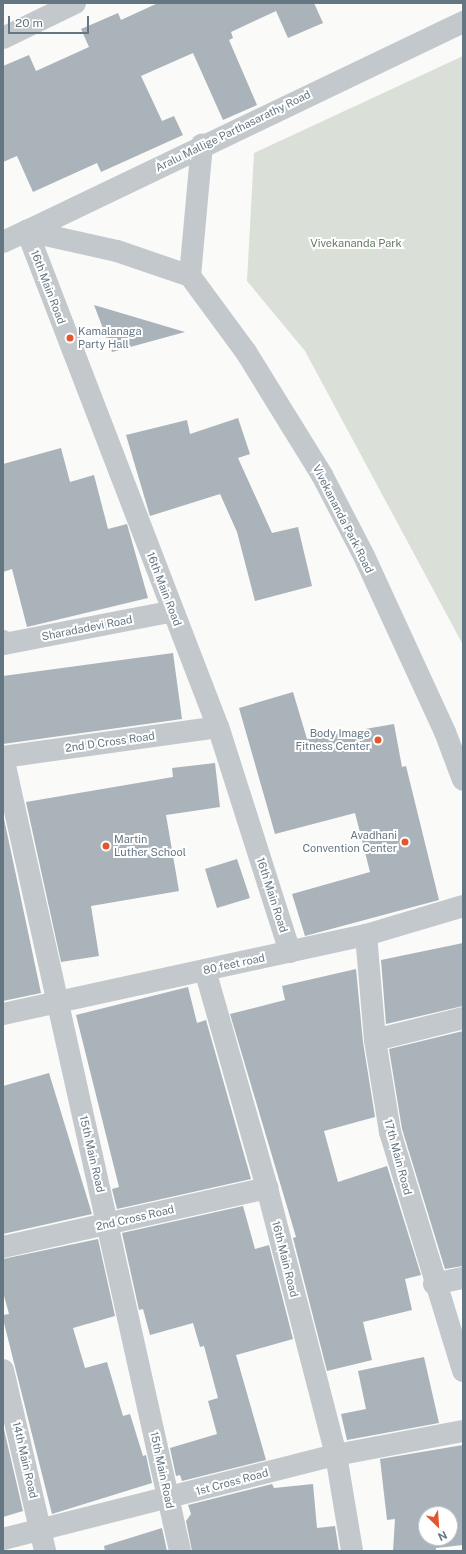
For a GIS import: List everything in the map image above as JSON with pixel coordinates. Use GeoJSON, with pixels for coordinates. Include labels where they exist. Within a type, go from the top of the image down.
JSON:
{"type":"FeatureCollection","features":[{"type":"Feature","properties":{"kind":"street"},"geometry":{"type":"LineString","coordinates":[[3,38],[76,3]]}},
{"type":"Feature","properties":{"kind":"street","name":"Aralu Mallige Parthasarathy Road"},"geometry":{"type":"LineString","coordinates":[[3,242],[202,145],[461,30]]}},
{"type":"Feature","properties":{"kind":"street"},"geometry":{"type":"LineString","coordinates":[[27,231],[117,251],[190,276],[202,145]]}},
{"type":"Feature","properties":{"kind":"street","name":"16th Main Road"},"geometry":{"type":"LineString","coordinates":[[27,231],[218,727],[290,952]]}},
{"type":"Feature","properties":{"kind":"street","name":"Vivekananda Park Road"},"geometry":{"type":"LineString","coordinates":[[190,276],[246,352],[322,475],[364,556],[445,732],[463,780]]}},
{"type":"Feature","properties":{"kind":"street","name":"Sharadadevi Road"},"geometry":{"type":"LineString","coordinates":[[3,643],[173,612]]}},
{"type":"Feature","properties":{"kind":"street","name":"2nd D Cross Road"},"geometry":{"type":"LineString","coordinates":[[3,756],[218,727]]}},
{"type":"Feature","properties":{"kind":"street","name":"15th Main Road"},"geometry":{"type":"LineString","coordinates":[[3,756],[180,1551]]}},
{"type":"Feature","properties":{"kind":"street","name":"80 feet road"},"geometry":{"type":"LineString","coordinates":[[3,1014],[366,935],[463,906]]}},
{"type":"Feature","properties":{"kind":"street","name":"17th Main Road"},"geometry":{"type":"LineString","coordinates":[[366,935],[375,1040],[390,1132],[434,1284],[463,1371]]}},
{"type":"Feature","properties":{"kind":"street","name":"16th Main Road"},"geometry":{"type":"LineString","coordinates":[[205,970],[267,1188],[336,1455],[352,1551]]}},
{"type":"Feature","properties":{"kind":"street"},"geometry":{"type":"LineString","coordinates":[[375,1040],[463,1018]]}},
{"type":"Feature","properties":{"kind":"street","name":"2nd Cross Road"},"geometry":{"type":"LineString","coordinates":[[3,1247],[267,1188]]}},
{"type":"Feature","properties":{"kind":"street"},"geometry":{"type":"LineString","coordinates":[[434,1284],[463,1278]]}},
{"type":"Feature","properties":{"kind":"street","name":"14th Main Road"},"geometry":{"type":"LineString","coordinates":[[3,1370],[41,1528],[45,1551]]}},
{"type":"Feature","properties":{"kind":"street","name":"1st Cross Road"},"geometry":{"type":"LineString","coordinates":[[3,1539],[41,1528],[169,1499],[336,1455],[463,1431]]}},
{"type":"Feature","properties":{"kind":"green space","name":"Vivekananda Park"},"geometry":{"type":"Polygon","coordinates":[[[463,56],[462,643],[305,351],[247,281],[254,153],[463,56]]]}},
{"type":"Feature","properties":{"kind":"building"},"geometry":{"type":"Polygon","coordinates":[[[158,3],[314,3],[323,23],[288,38],[276,11],[231,32],[233,38],[229,40],[257,105],[223,120],[193,53],[141,76],[162,121],[174,116],[183,135],[101,172],[97,163],[33,192],[17,156],[3,162],[3,66],[29,55],[36,71],[89,47],[81,29],[118,13],[121,20],[158,3]]]}},
{"type":"Feature","properties":{"kind":"building"},"geometry":{"type":"Polygon","coordinates":[[[94,305],[185,332],[112,352],[94,305]]]}},
{"type":"Feature","properties":{"kind":"building"},"geometry":{"type":"Polygon","coordinates":[[[238,418],[250,454],[238,458],[272,533],[298,527],[312,586],[255,601],[237,532],[220,494],[150,516],[126,435],[187,420],[190,434],[238,418]]]}},
{"type":"Feature","properties":{"kind":"building"},"geometry":{"type":"Polygon","coordinates":[[[61,448],[70,482],[94,475],[108,529],[127,524],[148,598],[27,627],[12,569],[3,572],[3,464],[61,448]]]}},
{"type":"Feature","properties":{"kind":"building"},"geometry":{"type":"Polygon","coordinates":[[[173,653],[182,719],[3,744],[3,676],[173,653]]]}},
{"type":"Feature","properties":{"kind":"building"},"geometry":{"type":"Polygon","coordinates":[[[293,692],[307,739],[394,724],[402,767],[406,766],[439,900],[305,936],[292,894],[370,872],[355,813],[275,834],[239,708],[293,692]]]}},
{"type":"Feature","properties":{"kind":"building","name":"Martin Luther School"},"geometry":{"type":"Polygon","coordinates":[[[215,763],[220,807],[166,815],[179,891],[91,906],[99,956],[61,962],[26,802],[173,777],[172,768],[215,763]]]}},
{"type":"Feature","properties":{"kind":"building"},"geometry":{"type":"Polygon","coordinates":[[[3,814],[41,993],[3,1001],[3,814]]]}},
{"type":"Feature","properties":{"kind":"building"},"geometry":{"type":"Polygon","coordinates":[[[237,859],[250,898],[217,908],[205,869],[237,859]]]}},
{"type":"Feature","properties":{"kind":"building"},"geometry":{"type":"Polygon","coordinates":[[[463,943],[463,1006],[386,1024],[381,960],[463,943]]]}},
{"type":"Feature","properties":{"kind":"building"},"geometry":{"type":"Polygon","coordinates":[[[356,969],[363,1042],[375,1117],[324,1131],[338,1182],[387,1166],[421,1275],[405,1279],[412,1310],[363,1322],[372,1360],[327,1371],[293,1238],[296,1237],[230,1014],[285,1000],[282,986],[356,969]]]}},
{"type":"Feature","properties":{"kind":"building"},"geometry":{"type":"Polygon","coordinates":[[[188,987],[197,1023],[206,1020],[251,1179],[117,1209],[112,1189],[119,1187],[76,1015],[188,987]]]}},
{"type":"Feature","properties":{"kind":"building"},"geometry":{"type":"Polygon","coordinates":[[[463,1031],[463,1266],[445,1269],[402,1129],[389,1049],[463,1031]]]}},
{"type":"Feature","properties":{"kind":"building"},"geometry":{"type":"Polygon","coordinates":[[[49,1073],[92,1214],[3,1234],[3,1086],[49,1073]]]}},
{"type":"Feature","properties":{"kind":"building"},"geometry":{"type":"Polygon","coordinates":[[[243,1206],[255,1249],[269,1245],[293,1339],[236,1355],[266,1460],[182,1481],[180,1475],[176,1476],[170,1448],[217,1434],[208,1401],[218,1398],[204,1346],[200,1347],[193,1323],[150,1335],[143,1309],[139,1310],[122,1233],[243,1206]]]}},
{"type":"Feature","properties":{"kind":"building"},"geometry":{"type":"Polygon","coordinates":[[[98,1239],[115,1316],[73,1328],[85,1368],[107,1362],[123,1416],[130,1414],[143,1456],[146,1455],[152,1483],[52,1514],[3,1319],[3,1315],[9,1314],[3,1292],[3,1259],[98,1239]]]}},
{"type":"Feature","properties":{"kind":"building"},"geometry":{"type":"Polygon","coordinates":[[[424,1357],[439,1423],[347,1440],[341,1414],[366,1409],[358,1371],[424,1357]]]}},
{"type":"Feature","properties":{"kind":"building"},"geometry":{"type":"Polygon","coordinates":[[[3,1425],[23,1511],[3,1517],[3,1425]]]}},
{"type":"Feature","properties":{"kind":"building"},"geometry":{"type":"Polygon","coordinates":[[[463,1445],[463,1545],[458,1546],[458,1506],[418,1506],[418,1546],[454,1546],[436,1548],[436,1551],[393,1551],[395,1519],[387,1520],[380,1459],[463,1445]]]}},
{"type":"Feature","properties":{"kind":"building"},"geometry":{"type":"Polygon","coordinates":[[[272,1484],[274,1488],[313,1484],[317,1528],[335,1526],[339,1551],[192,1551],[186,1521],[191,1514],[188,1505],[272,1484]]]}},
{"type":"Feature","properties":{"kind":"building"},"geometry":{"type":"Polygon","coordinates":[[[162,1528],[167,1551],[105,1551],[104,1546],[162,1528]]]}},
{"type":"Feature","properties":{"kind":"place","name":"Kamalanaga Party Hall"},"geometry":{"type":"Point","coordinates":[70,338]}},
{"type":"Feature","properties":{"kind":"place","name":"Body Image Fitness Center"},"geometry":{"type":"Point","coordinates":[378,740]}},
{"type":"Feature","properties":{"kind":"place","name":"Avadhani Convention Center"},"geometry":{"type":"Point","coordinates":[405,842]}},
{"type":"Feature","properties":{"kind":"place","name":"Martin Luther School"},"geometry":{"type":"Point","coordinates":[106,846]}}]}
